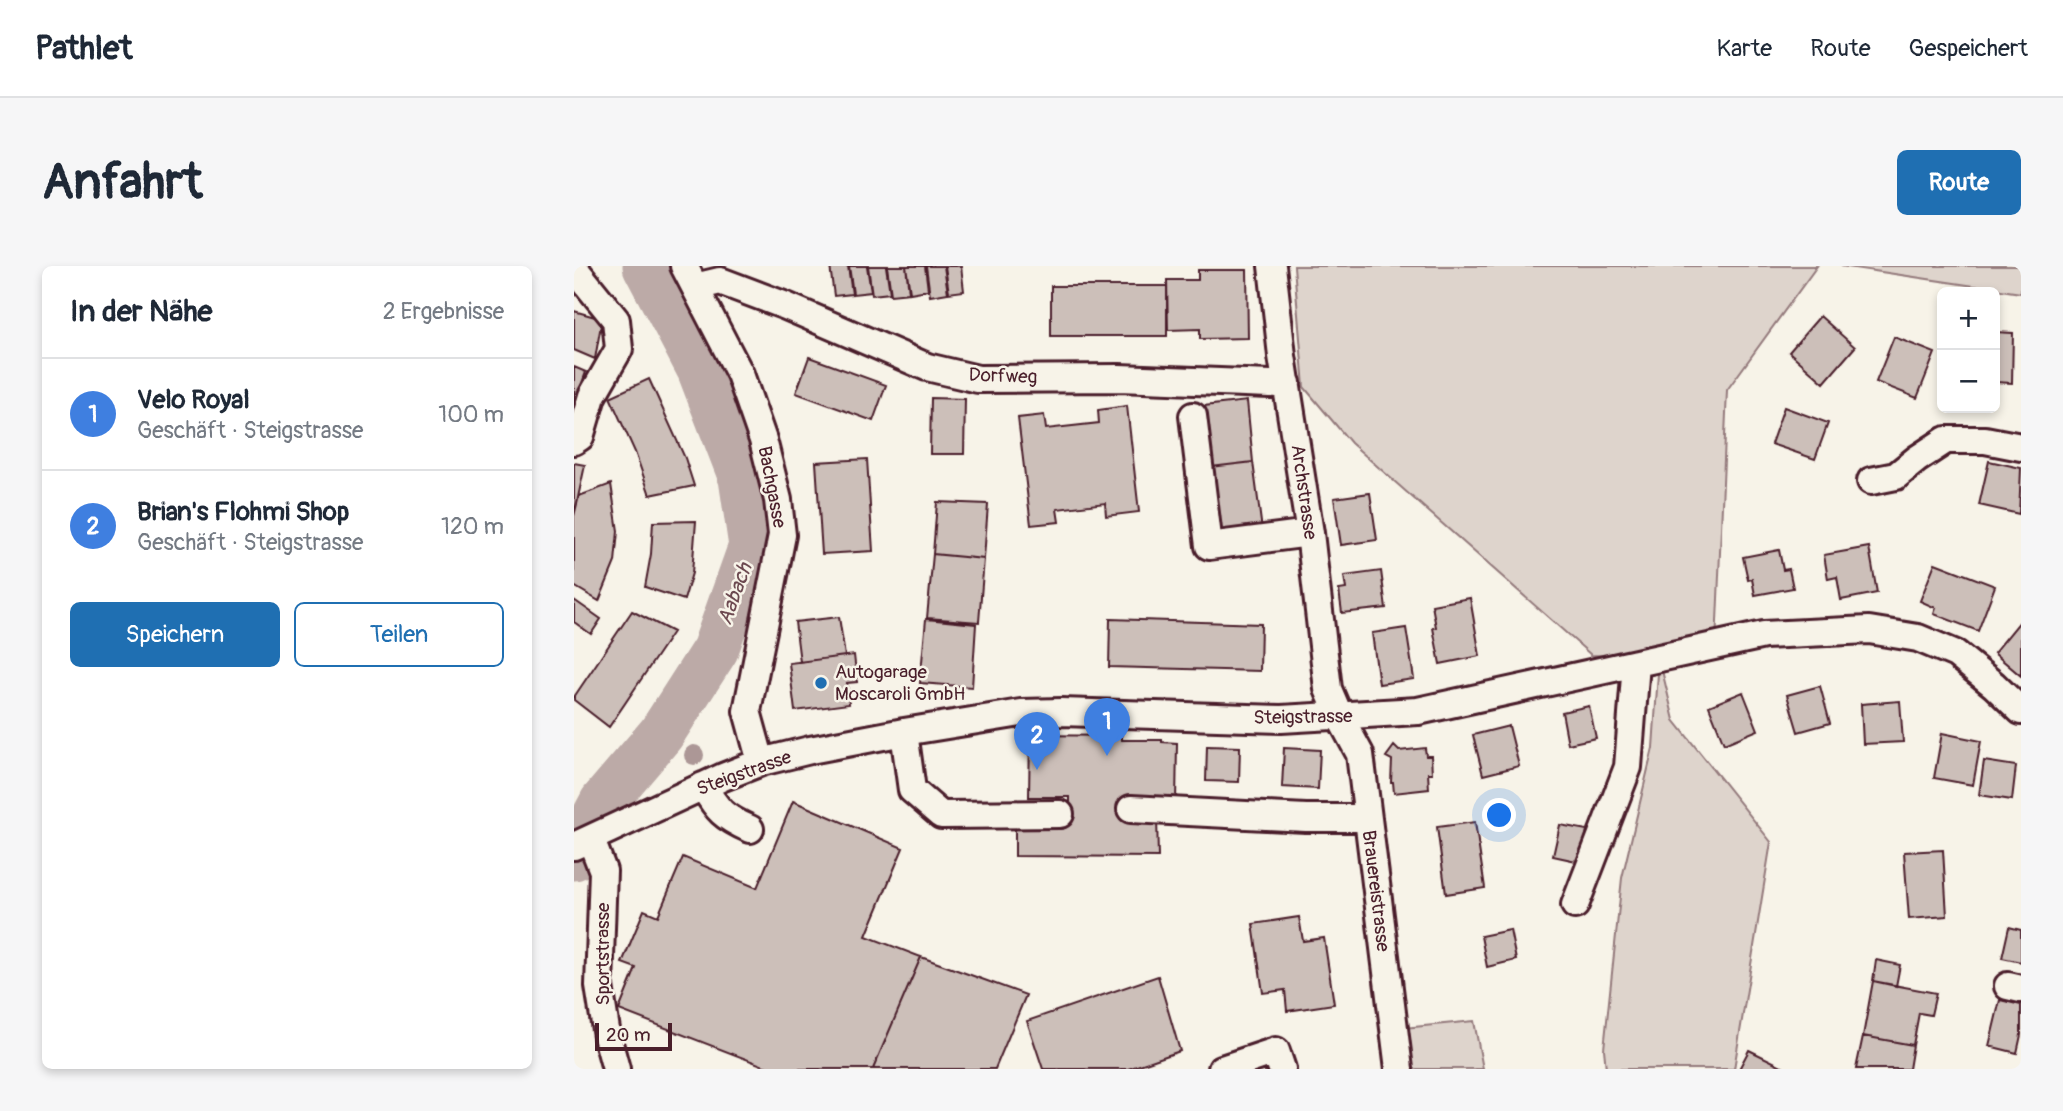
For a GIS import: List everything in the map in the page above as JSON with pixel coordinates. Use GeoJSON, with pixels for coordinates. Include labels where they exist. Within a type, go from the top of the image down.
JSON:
{"type":"FeatureCollection","features":[{"type":"Feature","properties":{"kind":"street","name":"Archstrasse"},"geometry":{"type":"LineString","coordinates":[[1272,266],[1310,533],[1328,689],[1340,717]]}},
{"type":"Feature","properties":{"kind":"street"},"geometry":{"type":"LineString","coordinates":[[574,268],[615,320],[620,349],[592,396],[580,437],[574,441]]}},
{"type":"Feature","properties":{"kind":"street","name":"Dorfweg"},"geometry":{"type":"LineString","coordinates":[[689,277],[720,281],[786,306],[927,367],[978,379],[1105,378],[1287,383]]}},
{"type":"Feature","properties":{"kind":"street","name":"Bachgasse"},"geometry":{"type":"LineString","coordinates":[[689,277],[740,374],[763,440],[778,500],[782,535],[747,711],[761,762]]}},
{"type":"Feature","properties":{"kind":"street"},"geometry":{"type":"LineString","coordinates":[[1193,416],[1209,546],[1310,533]]}},
{"type":"Feature","properties":{"kind":"street"},"geometry":{"type":"LineString","coordinates":[[1871,481],[1896,476],[1946,440],[1985,440],[2021,447]]}},
{"type":"Feature","properties":{"kind":"street","name":"Steigstrasse"},"geometry":{"type":"LineString","coordinates":[[593,842],[704,786],[761,762],[904,732],[1021,713],[1280,719],[1418,711],[1765,635],[1869,630],[1918,638],[1956,654],[2021,711]]}},
{"type":"Feature","properties":{"kind":"street"},"geometry":{"type":"LineString","coordinates":[[1575,905],[1628,767],[1636,663]]}},
{"type":"Feature","properties":{"kind":"street","name":"Brauereistrasse"},"geometry":{"type":"LineString","coordinates":[[1340,717],[1360,754],[1399,1069]]}},
{"type":"Feature","properties":{"kind":"street"},"geometry":{"type":"LineString","coordinates":[[904,732],[912,790],[941,815],[1060,814]]}},
{"type":"Feature","properties":{"kind":"street"},"geometry":{"type":"LineString","coordinates":[[704,786],[715,806],[728,820],[750,829]]}},
{"type":"Feature","properties":{"kind":"street"},"geometry":{"type":"LineString","coordinates":[[1131,809],[1367,818]]}},
{"type":"Feature","properties":{"kind":"street","name":"Sportstrasse"},"geometry":{"type":"LineString","coordinates":[[593,842],[603,871],[599,986],[607,1036],[616,1069]]}},
{"type":"Feature","properties":{"kind":"street"},"geometry":{"type":"LineString","coordinates":[[1222,1069],[1276,1051],[1282,1069]]}},
{"type":"Feature","properties":{"kind":"shaded area"},"geometry":{"type":"Polygon","coordinates":[[[1294,266],[1817,266],[1727,390],[1716,645],[1659,658],[1591,655],[1351,443],[1304,387],[1294,266]]]}},
{"type":"Feature","properties":{"kind":"shaded area"},"geometry":{"type":"Polygon","coordinates":[[[1841,266],[2021,266],[2021,293],[2000,290],[2000,287],[1981,287],[1841,266]]]}},
{"type":"Feature","properties":{"kind":"shaded area"},"geometry":{"type":"Polygon","coordinates":[[[1659,658],[1674,720],[1771,842],[1734,1069],[1606,1069],[1604,1049],[1622,878],[1653,748],[1659,658]]]}},
{"type":"Feature","properties":{"kind":"shaded area"},"geometry":{"type":"Polygon","coordinates":[[[1474,1021],[1483,1069],[1399,1069],[1394,1029],[1474,1021]]]}},
{"type":"Feature","properties":{"kind":"building"},"geometry":{"type":"Polygon","coordinates":[[[830,266],[848,266],[852,294],[834,296],[830,266]]]}},
{"type":"Feature","properties":{"kind":"building"},"geometry":{"type":"Polygon","coordinates":[[[849,266],[867,266],[871,292],[853,294],[849,266]]]}},
{"type":"Feature","properties":{"kind":"building"},"geometry":{"type":"Polygon","coordinates":[[[868,266],[886,266],[890,293],[872,295],[868,266]]]}},
{"type":"Feature","properties":{"kind":"building"},"geometry":{"type":"Polygon","coordinates":[[[887,266],[906,266],[909,293],[891,295],[887,266]]]}},
{"type":"Feature","properties":{"kind":"building"},"geometry":{"type":"Polygon","coordinates":[[[906,266],[925,266],[928,290],[910,293],[906,266]]]}},
{"type":"Feature","properties":{"kind":"building"},"geometry":{"type":"Polygon","coordinates":[[[926,266],[944,266],[948,293],[930,296],[926,266]]]}},
{"type":"Feature","properties":{"kind":"building"},"geometry":{"type":"Polygon","coordinates":[[[945,266],[961,266],[964,291],[949,293],[945,266]]]}},
{"type":"Feature","properties":{"kind":"building"},"geometry":{"type":"Polygon","coordinates":[[[1198,270],[1247,270],[1248,338],[1200,339],[1200,329],[1168,330],[1167,280],[1198,280],[1198,270]]]}},
{"type":"Feature","properties":{"kind":"building"},"geometry":{"type":"Polygon","coordinates":[[[1051,286],[1167,286],[1167,336],[1051,336],[1051,286]]]}},
{"type":"Feature","properties":{"kind":"building"},"geometry":{"type":"Polygon","coordinates":[[[574,311],[602,319],[595,359],[574,350],[574,311]]]}},
{"type":"Feature","properties":{"kind":"building"},"geometry":{"type":"Polygon","coordinates":[[[1820,316],[1855,347],[1824,383],[1789,352],[1820,316]]]}},
{"type":"Feature","properties":{"kind":"building"},"geometry":{"type":"Polygon","coordinates":[[[2000,332],[2013,333],[2012,383],[2000,382],[2000,332]]]}},
{"type":"Feature","properties":{"kind":"building"},"geometry":{"type":"Polygon","coordinates":[[[1894,337],[1935,353],[1917,398],[1876,382],[1894,337]]]}},
{"type":"Feature","properties":{"kind":"building"},"geometry":{"type":"Polygon","coordinates":[[[809,357],[886,385],[873,421],[796,393],[809,357]]]}},
{"type":"Feature","properties":{"kind":"building"},"geometry":{"type":"Polygon","coordinates":[[[574,367],[586,372],[574,405],[574,367]]]}},
{"type":"Feature","properties":{"kind":"building"},"geometry":{"type":"Polygon","coordinates":[[[649,379],[685,458],[694,486],[650,495],[635,452],[610,397],[649,379]]]}},
{"type":"Feature","properties":{"kind":"building"},"geometry":{"type":"Polygon","coordinates":[[[931,398],[965,399],[964,454],[930,454],[931,398]]]}},
{"type":"Feature","properties":{"kind":"building"},"geometry":{"type":"Polygon","coordinates":[[[1247,401],[1253,462],[1211,467],[1204,406],[1247,401]]]}},
{"type":"Feature","properties":{"kind":"building"},"geometry":{"type":"Polygon","coordinates":[[[1127,406],[1139,512],[1106,516],[1105,503],[1057,509],[1059,522],[1031,525],[1018,418],[1044,415],[1046,429],[1099,423],[1098,410],[1127,406]]]}},
{"type":"Feature","properties":{"kind":"building"},"geometry":{"type":"Polygon","coordinates":[[[1784,407],[1828,423],[1815,459],[1771,444],[1784,407]]]}},
{"type":"Feature","properties":{"kind":"building"},"geometry":{"type":"Polygon","coordinates":[[[867,459],[873,551],[822,554],[816,462],[867,459]]]}},
{"type":"Feature","properties":{"kind":"building"},"geometry":{"type":"Polygon","coordinates":[[[1989,461],[2021,468],[2019,514],[1979,505],[1989,461]]]}},
{"type":"Feature","properties":{"kind":"building"},"geometry":{"type":"Polygon","coordinates":[[[1253,462],[1262,530],[1220,535],[1211,467],[1253,462]]]}},
{"type":"Feature","properties":{"kind":"building"},"geometry":{"type":"Polygon","coordinates":[[[574,463],[585,465],[574,516],[574,463]]]}},
{"type":"Feature","properties":{"kind":"building"},"geometry":{"type":"Polygon","coordinates":[[[611,484],[618,531],[615,562],[599,601],[574,586],[574,516],[579,496],[611,484]]]}},
{"type":"Feature","properties":{"kind":"building"},"geometry":{"type":"Polygon","coordinates":[[[1370,493],[1377,540],[1341,545],[1334,498],[1370,493]]]}},
{"type":"Feature","properties":{"kind":"building"},"geometry":{"type":"Polygon","coordinates":[[[937,502],[988,504],[984,559],[933,554],[937,502]]]}},
{"type":"Feature","properties":{"kind":"building"},"geometry":{"type":"Polygon","coordinates":[[[696,521],[692,573],[684,600],[645,587],[653,522],[696,521]]]}},
{"type":"Feature","properties":{"kind":"building"},"geometry":{"type":"Polygon","coordinates":[[[1869,547],[1877,593],[1841,600],[1837,577],[1828,579],[1824,555],[1869,547]]]}},
{"type":"Feature","properties":{"kind":"building"},"geometry":{"type":"Polygon","coordinates":[[[1779,550],[1783,570],[1789,569],[1793,588],[1755,595],[1752,579],[1748,580],[1743,557],[1779,550]]]}},
{"type":"Feature","properties":{"kind":"building"},"geometry":{"type":"Polygon","coordinates":[[[933,554],[984,559],[979,622],[927,618],[933,554]]]}},
{"type":"Feature","properties":{"kind":"building"},"geometry":{"type":"Polygon","coordinates":[[[1935,563],[1995,586],[1978,631],[1934,614],[1936,608],[1920,601],[1935,563]]]}},
{"type":"Feature","properties":{"kind":"building"},"geometry":{"type":"Polygon","coordinates":[[[1381,571],[1386,608],[1342,613],[1339,590],[1346,589],[1344,576],[1381,571]]]}},
{"type":"Feature","properties":{"kind":"building"},"geometry":{"type":"Polygon","coordinates":[[[1470,598],[1480,656],[1440,664],[1432,605],[1470,598]]]}},
{"type":"Feature","properties":{"kind":"building"},"geometry":{"type":"Polygon","coordinates":[[[574,600],[601,619],[591,634],[574,622],[574,600]]]}},
{"type":"Feature","properties":{"kind":"building"},"geometry":{"type":"Polygon","coordinates":[[[632,611],[673,632],[609,727],[574,700],[574,697],[632,611]]]}},
{"type":"Feature","properties":{"kind":"building"},"geometry":{"type":"Polygon","coordinates":[[[839,617],[845,656],[800,662],[795,622],[839,617]]]}},
{"type":"Feature","properties":{"kind":"building"},"geometry":{"type":"Polygon","coordinates":[[[926,619],[976,624],[972,687],[920,683],[926,619]]]}},
{"type":"Feature","properties":{"kind":"building"},"geometry":{"type":"Polygon","coordinates":[[[1110,619],[1261,624],[1260,671],[1109,667],[1110,619]]]}},
{"type":"Feature","properties":{"kind":"building"},"geometry":{"type":"Polygon","coordinates":[[[2021,620],[2021,676],[1994,653],[2021,620]]]}},
{"type":"Feature","properties":{"kind":"building"},"geometry":{"type":"Polygon","coordinates":[[[1406,628],[1414,679],[1379,684],[1372,633],[1406,628]]]}},
{"type":"Feature","properties":{"kind":"building","name":"Autogarage Moscaroli GmbH"},"geometry":{"type":"Polygon","coordinates":[[[854,655],[857,682],[847,683],[849,704],[795,711],[789,663],[854,655]]]}},
{"type":"Feature","properties":{"kind":"building"},"geometry":{"type":"Polygon","coordinates":[[[1820,686],[1830,723],[1798,732],[1787,695],[1820,686]]]}},
{"type":"Feature","properties":{"kind":"building"},"geometry":{"type":"Polygon","coordinates":[[[1743,692],[1758,730],[1724,744],[1709,706],[1743,692]]]}},
{"type":"Feature","properties":{"kind":"building"},"geometry":{"type":"Polygon","coordinates":[[[1900,701],[1903,742],[1863,744],[1861,704],[1900,701]]]}},
{"type":"Feature","properties":{"kind":"building"},"geometry":{"type":"Polygon","coordinates":[[[1589,706],[1596,738],[1568,744],[1562,712],[1589,706]]]}},
{"type":"Feature","properties":{"kind":"building"},"geometry":{"type":"Polygon","coordinates":[[[1509,726],[1519,766],[1483,775],[1473,735],[1509,726]]]}},
{"type":"Feature","properties":{"kind":"building"},"geometry":{"type":"Polygon","coordinates":[[[1942,733],[1981,741],[1973,785],[1934,778],[1942,733]]]}},
{"type":"Feature","properties":{"kind":"building"},"geometry":{"type":"Polygon","coordinates":[[[1030,735],[1122,736],[1122,740],[1162,740],[1177,743],[1176,802],[1157,818],[1158,857],[1015,856],[1015,817],[1070,817],[1070,797],[1029,797],[1030,735]]]}},
{"type":"Feature","properties":{"kind":"building"},"geometry":{"type":"Polygon","coordinates":[[[1207,746],[1240,747],[1239,782],[1206,781],[1207,746]]]}},
{"type":"Feature","properties":{"kind":"building"},"geometry":{"type":"Polygon","coordinates":[[[1394,746],[1399,751],[1425,748],[1426,756],[1431,756],[1429,789],[1394,793],[1391,782],[1392,760],[1386,757],[1394,746]]]}},
{"type":"Feature","properties":{"kind":"building"},"geometry":{"type":"Polygon","coordinates":[[[1284,748],[1320,750],[1318,789],[1282,787],[1284,748]]]}},
{"type":"Feature","properties":{"kind":"building"},"geometry":{"type":"Polygon","coordinates":[[[1984,761],[2016,766],[2012,800],[1979,795],[1984,761]]]}},
{"type":"Feature","properties":{"kind":"building"},"geometry":{"type":"Polygon","coordinates":[[[793,801],[903,848],[866,936],[921,957],[873,1069],[772,1069],[619,1010],[636,968],[622,963],[644,910],[658,916],[683,857],[757,888],[793,801]]]}},
{"type":"Feature","properties":{"kind":"building"},"geometry":{"type":"Polygon","coordinates":[[[1475,822],[1485,888],[1446,894],[1437,827],[1475,822]]]}},
{"type":"Feature","properties":{"kind":"building"},"geometry":{"type":"Polygon","coordinates":[[[1560,825],[1587,830],[1581,862],[1553,856],[1560,825]]]}},
{"type":"Feature","properties":{"kind":"building"},"geometry":{"type":"Polygon","coordinates":[[[1943,850],[1947,916],[1909,919],[1904,852],[1943,850]]]}},
{"type":"Feature","properties":{"kind":"building"},"geometry":{"type":"Polygon","coordinates":[[[1299,917],[1303,941],[1324,938],[1334,1004],[1287,1011],[1285,990],[1263,993],[1253,924],[1299,917]]]}},
{"type":"Feature","properties":{"kind":"building"},"geometry":{"type":"Polygon","coordinates":[[[2009,927],[2021,930],[2021,962],[2002,958],[2009,927]]]}},
{"type":"Feature","properties":{"kind":"building"},"geometry":{"type":"Polygon","coordinates":[[[1510,930],[1516,960],[1487,967],[1481,936],[1510,930]]]}},
{"type":"Feature","properties":{"kind":"building"},"geometry":{"type":"Polygon","coordinates":[[[921,957],[1026,995],[995,1069],[873,1069],[921,957]]]}},
{"type":"Feature","properties":{"kind":"building"},"geometry":{"type":"Polygon","coordinates":[[[1876,960],[1900,965],[1896,986],[1873,981],[1876,960]]]}},
{"type":"Feature","properties":{"kind":"building"},"geometry":{"type":"Polygon","coordinates":[[[1158,976],[1180,1051],[1128,1069],[1043,1069],[1027,1021],[1158,976]]]}},
{"type":"Feature","properties":{"kind":"building"},"geometry":{"type":"Polygon","coordinates":[[[1873,981],[1936,993],[1931,1015],[1919,1013],[1913,1045],[1863,1036],[1873,981]]]}},
{"type":"Feature","properties":{"kind":"building"},"geometry":{"type":"Polygon","coordinates":[[[2000,1000],[2021,1005],[2021,1035],[2017,1053],[1989,1046],[2000,1000]]]}},
{"type":"Feature","properties":{"kind":"building"},"geometry":{"type":"Polygon","coordinates":[[[1863,1036],[1913,1045],[1909,1069],[1856,1069],[1863,1036]]]}},
{"type":"Feature","properties":{"kind":"building"},"geometry":{"type":"Polygon","coordinates":[[[1749,1050],[1788,1069],[1739,1069],[1749,1050]]]}},
{"type":"Feature","properties":{"kind":"waterway","name":"Aabach"},"geometry":{"type":"LineString","coordinates":[[574,857],[603,802],[661,734],[715,650],[752,546],[742,478],[700,369],[646,266]]}},
{"type":"Feature","properties":{"kind":"place","name":"Autogarage Moscaroli GmbH"},"geometry":{"type":"Point","coordinates":[821,683]}},
{"type":"Feature","properties":{"kind":"place","name":"Velo Royal"},"geometry":{"type":"Point","coordinates":[1107,756]}},
{"type":"Feature","properties":{"kind":"place","name":"Brian's Flohmi Shop"},"geometry":{"type":"Point","coordinates":[1037,770]}}]}
